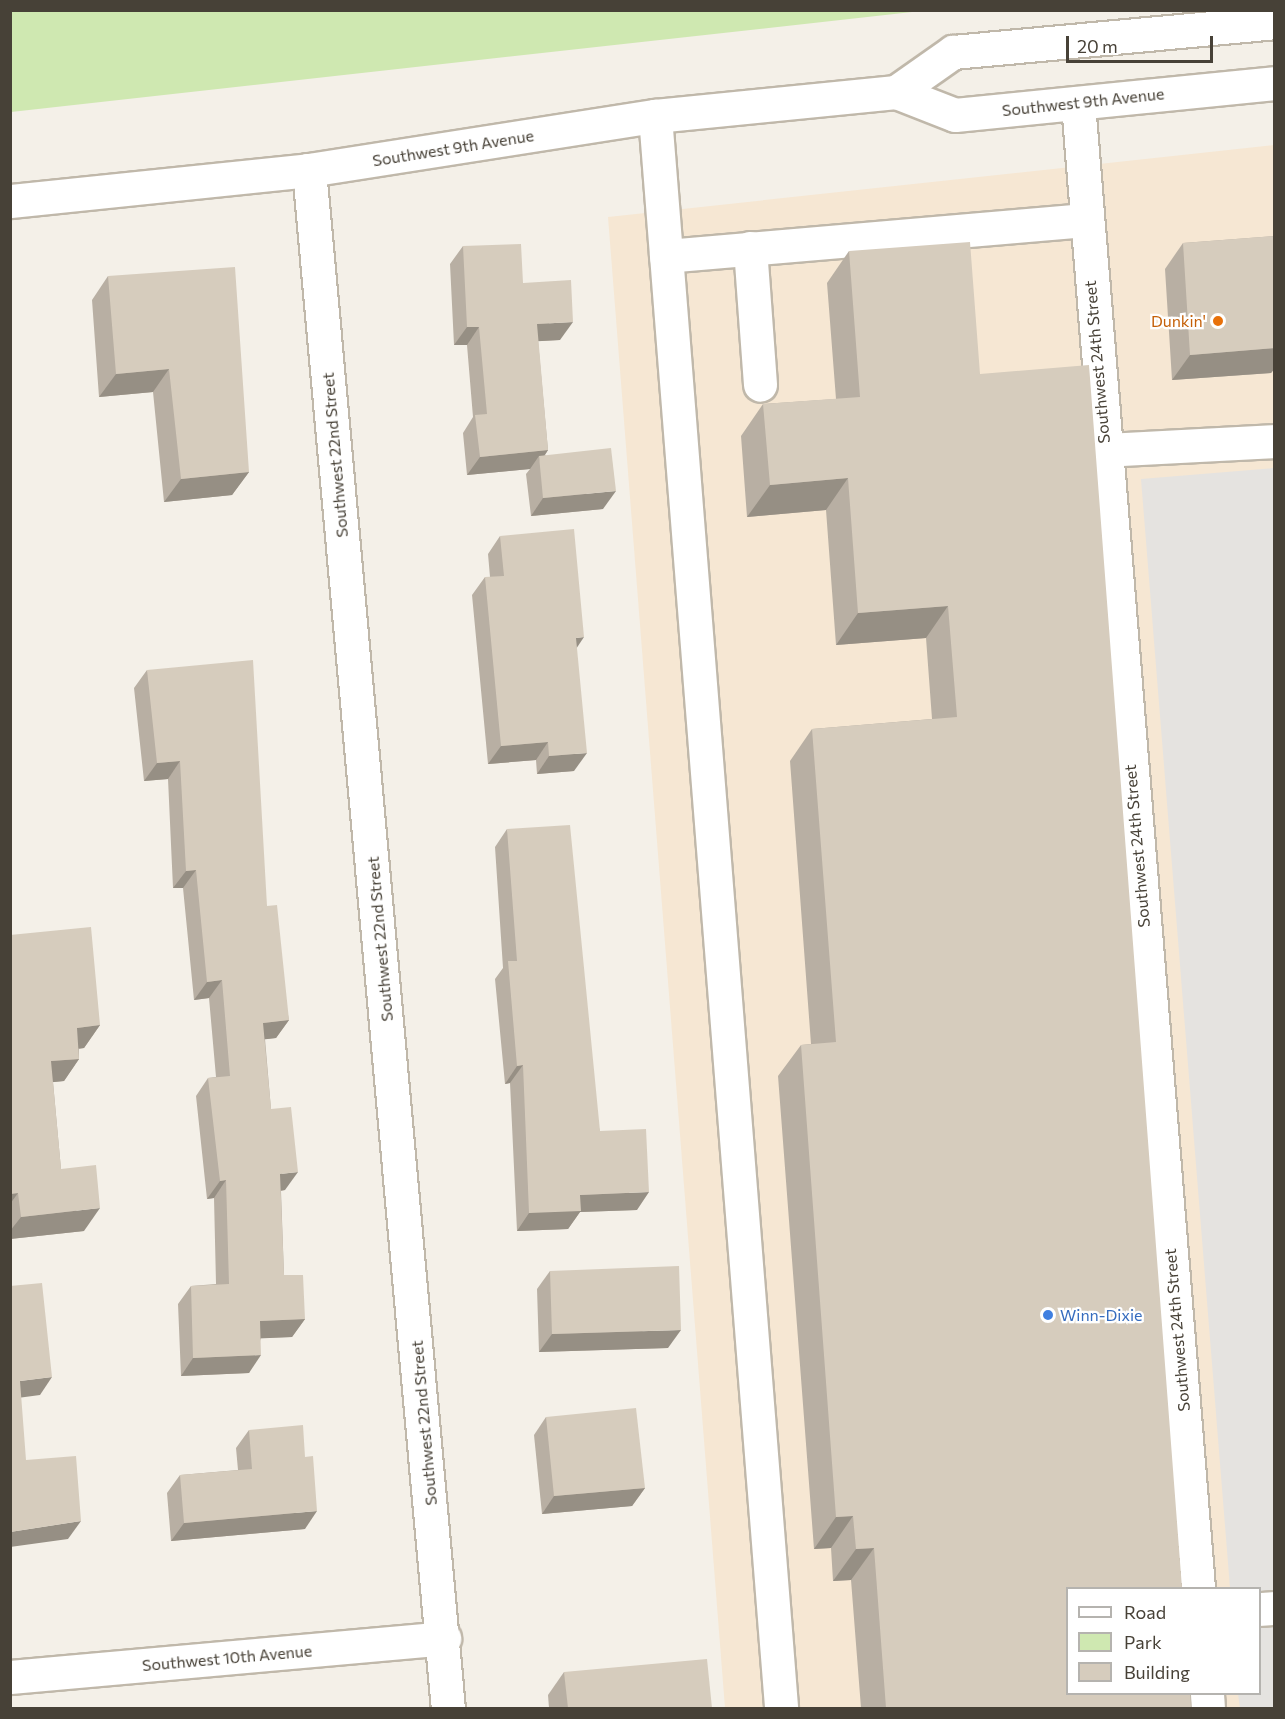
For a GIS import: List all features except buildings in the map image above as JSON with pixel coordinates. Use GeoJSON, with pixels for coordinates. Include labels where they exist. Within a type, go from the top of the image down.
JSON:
{"type":"FeatureCollection","features":[{"type":"Feature","properties":{"kind":"street","name":"Southwest 9th Avenue"},"geometry":{"type":"LineString","coordinates":[[896,92],[953,52],[1275,22]]}},
{"type":"Feature","properties":{"kind":"street","name":"Southwest 9th Avenue"},"geometry":{"type":"LineString","coordinates":[[10,201],[309,170],[655,116],[896,92],[955,115],[1275,82]]}},
{"type":"Feature","properties":{"kind":"street","name":"Southwest 24th Street"},"geometry":{"type":"LineString","coordinates":[[1078,103],[1104,450],[1198,1587]]}},
{"type":"Feature","properties":{"kind":"street"},"geometry":{"type":"LineString","coordinates":[[655,116],[781,1708]]}},
{"type":"Feature","properties":{"kind":"street","name":"Southwest 22nd Street"},"geometry":{"type":"LineString","coordinates":[[309,170],[444,1638],[448,1708]]}},
{"type":"Feature","properties":{"kind":"street"},"geometry":{"type":"LineString","coordinates":[[666,256],[1086,220]]}},
{"type":"Feature","properties":{"kind":"street"},"geometry":{"type":"LineString","coordinates":[[750,248],[760,385]]}},
{"type":"Feature","properties":{"kind":"street"},"geometry":{"type":"LineString","coordinates":[[1104,450],[1275,441]]}},
{"type":"Feature","properties":{"kind":"street","name":"Southwest 10th Avenue"},"geometry":{"type":"LineString","coordinates":[[10,1677],[444,1638]]}},
{"type":"Feature","properties":{"kind":"shaded area"},"geometry":{"type":"Polygon","coordinates":[[[1274,145],[1274,1708],[725,1708],[608,217],[1274,145]]]}},
{"type":"Feature","properties":{"kind":"shaded area"},"geometry":{"type":"Polygon","coordinates":[[[1274,468],[1274,1708],[1240,1708],[1238,1695],[1261,1695],[1261,1587],[1230,1587],[1141,479],[1274,468]]]}},
{"type":"Feature","properties":{"kind":"green space"},"geometry":{"type":"Polygon","coordinates":[[[11,10],[921,10],[921,11],[11,112],[11,10]]]}},
{"type":"Feature","properties":{"kind":"place","name":"Dunkin'"},"geometry":{"type":"Point","coordinates":[1218,321]}},
{"type":"Feature","properties":{"kind":"place","name":"Winn-Dixie"},"geometry":{"type":"Point","coordinates":[1048,1315]}}]}
